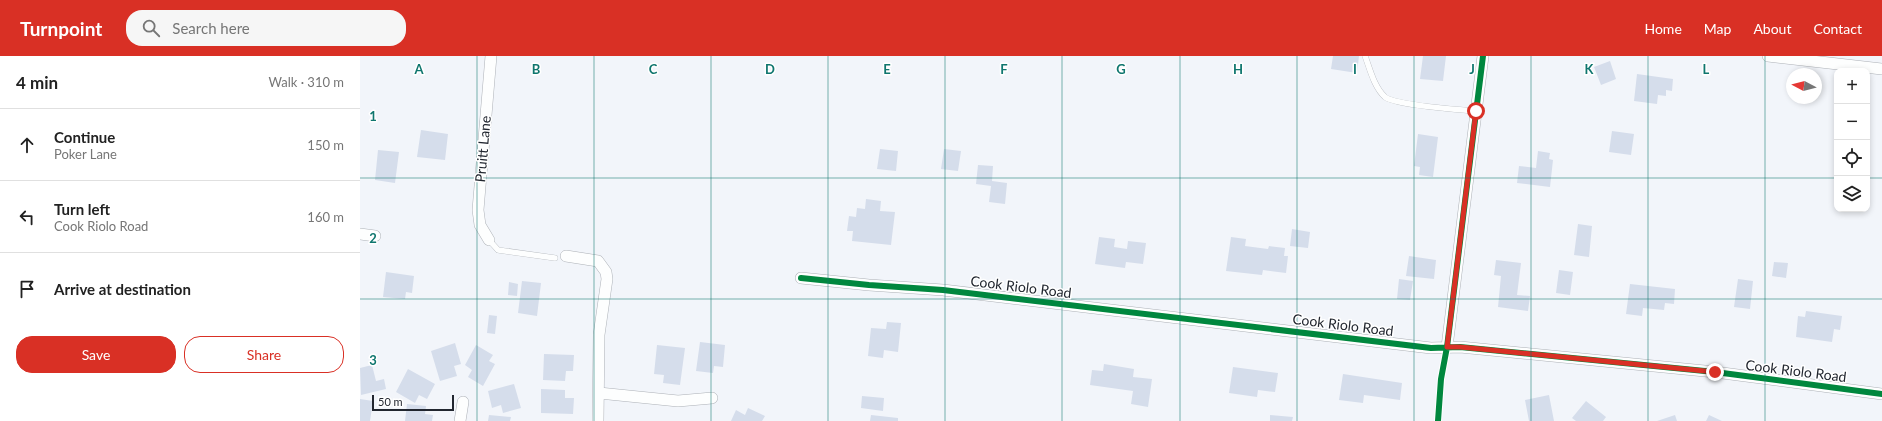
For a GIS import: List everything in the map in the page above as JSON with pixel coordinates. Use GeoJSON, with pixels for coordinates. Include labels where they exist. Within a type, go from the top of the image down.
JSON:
{"type":"FeatureCollection","features":[{"type":"Feature","properties":{"kind":"street","name":"Pruitt Lane"},"geometry":{"type":"LineString","coordinates":[[489,240],[480,225],[478,210],[491,56]]}},
{"type":"Feature","properties":{"kind":"street"},"geometry":{"type":"LineString","coordinates":[[1447,347],[1483,56]]}},
{"type":"Feature","properties":{"kind":"street"},"geometry":{"type":"LineString","coordinates":[[1768,56],[1882,69]]}},
{"type":"Feature","properties":{"kind":"street"},"geometry":{"type":"LineString","coordinates":[[360,234],[375,236]]}},
{"type":"Feature","properties":{"kind":"street"},"geometry":{"type":"LineString","coordinates":[[561,257],[598,261],[606,272],[607,279],[599,342],[598,421]]}},
{"type":"Feature","properties":{"kind":"street","name":"Cook Riolo Road"},"geometry":{"type":"LineString","coordinates":[[801,278],[869,285],[943,290],[1431,348],[1468,347],[1715,372],[1882,394]]}},
{"type":"Feature","properties":{"kind":"street"},"geometry":{"type":"LineString","coordinates":[[599,393],[678,401],[712,398]]}},
{"type":"Feature","properties":{"kind":"street"},"geometry":{"type":"LineString","coordinates":[[460,421],[463,402]]}},
{"type":"Feature","properties":{"kind":"lane"},"geometry":{"type":"LineString","coordinates":[[1365,56],[1375,82],[1386,98],[1408,104],[1476,111]]}},
{"type":"Feature","properties":{"kind":"lane"},"geometry":{"type":"LineString","coordinates":[[489,240],[498,250],[561,257]]}},
{"type":"Feature","properties":{"kind":"building"},"geometry":{"type":"Polygon","coordinates":[[[1333,56],[1359,56],[1357,73],[1331,69],[1333,56]]]}},
{"type":"Feature","properties":{"kind":"building"},"geometry":{"type":"Polygon","coordinates":[[[1423,56],[1446,56],[1443,81],[1420,79],[1423,56]]]}},
{"type":"Feature","properties":{"kind":"building"},"geometry":{"type":"Polygon","coordinates":[[[1610,61],[1616,79],[1601,85],[1594,67],[1610,61]]]}},
{"type":"Feature","properties":{"kind":"building"},"geometry":{"type":"Polygon","coordinates":[[[1637,74],[1673,79],[1672,91],[1666,90],[1666,96],[1658,95],[1657,104],[1634,101],[1637,74]]]}},
{"type":"Feature","properties":{"kind":"building"},"geometry":{"type":"Polygon","coordinates":[[[421,130],[448,134],[445,160],[417,157],[421,130]]]}},
{"type":"Feature","properties":{"kind":"building"},"geometry":{"type":"Polygon","coordinates":[[[1612,131],[1634,134],[1631,155],[1609,152],[1612,131]]]}},
{"type":"Feature","properties":{"kind":"building"},"geometry":{"type":"Polygon","coordinates":[[[1418,134],[1438,137],[1433,177],[1419,175],[1420,167],[1414,166],[1418,134]]]}},
{"type":"Feature","properties":{"kind":"building"},"geometry":{"type":"Polygon","coordinates":[[[880,149],[898,151],[896,171],[877,169],[880,149]]]}},
{"type":"Feature","properties":{"kind":"building"},"geometry":{"type":"Polygon","coordinates":[[[944,149],[961,151],[958,171],[941,169],[944,149]]]}},
{"type":"Feature","properties":{"kind":"building"},"geometry":{"type":"Polygon","coordinates":[[[378,150],[399,152],[395,183],[375,180],[378,150]]]}},
{"type":"Feature","properties":{"kind":"building"},"geometry":{"type":"Polygon","coordinates":[[[1538,151],[1550,153],[1549,159],[1553,160],[1550,187],[1517,183],[1519,166],[1536,168],[1538,151]]]}},
{"type":"Feature","properties":{"kind":"building"},"geometry":{"type":"Polygon","coordinates":[[[978,165],[993,166],[992,181],[1007,183],[1005,204],[989,202],[991,186],[976,184],[978,165]]]}},
{"type":"Feature","properties":{"kind":"building"},"geometry":{"type":"Polygon","coordinates":[[[866,199],[881,201],[880,211],[895,212],[891,245],[852,241],[853,231],[847,231],[849,216],[856,217],[857,208],[865,209],[866,199]]]}},
{"type":"Feature","properties":{"kind":"building"},"geometry":{"type":"Polygon","coordinates":[[[1578,224],[1592,226],[1589,257],[1574,255],[1578,224]]]}},
{"type":"Feature","properties":{"kind":"building"},"geometry":{"type":"Polygon","coordinates":[[[1292,229],[1310,232],[1308,248],[1290,246],[1292,229]]]}},
{"type":"Feature","properties":{"kind":"building"},"geometry":{"type":"Polygon","coordinates":[[[1099,237],[1115,239],[1114,247],[1127,249],[1128,241],[1146,243],[1143,264],[1126,262],[1125,268],[1095,264],[1099,237]]]}},
{"type":"Feature","properties":{"kind":"building"},"geometry":{"type":"Polygon","coordinates":[[[1231,237],[1246,239],[1245,246],[1268,249],[1269,246],[1285,248],[1284,256],[1288,256],[1286,273],[1263,270],[1262,275],[1226,271],[1231,237]]]}},
{"type":"Feature","properties":{"kind":"building"},"geometry":{"type":"Polygon","coordinates":[[[1409,256],[1436,260],[1434,279],[1406,276],[1409,256]]]}},
{"type":"Feature","properties":{"kind":"building"},"geometry":{"type":"Polygon","coordinates":[[[1496,260],[1521,263],[1517,295],[1530,296],[1528,311],[1498,307],[1501,276],[1494,275],[1496,260]]]}},
{"type":"Feature","properties":{"kind":"building"},"geometry":{"type":"Polygon","coordinates":[[[1774,262],[1788,263],[1786,278],[1772,276],[1774,262]]]}},
{"type":"Feature","properties":{"kind":"building"},"geometry":{"type":"Polygon","coordinates":[[[1559,270],[1573,272],[1570,295],[1556,293],[1559,270]]]}},
{"type":"Feature","properties":{"kind":"building"},"geometry":{"type":"Polygon","coordinates":[[[386,272],[414,276],[412,293],[406,292],[405,299],[383,297],[386,272]]]}},
{"type":"Feature","properties":{"kind":"building"},"geometry":{"type":"Polygon","coordinates":[[[1399,279],[1413,281],[1410,300],[1397,299],[1399,279]]]}},
{"type":"Feature","properties":{"kind":"building"},"geometry":{"type":"Polygon","coordinates":[[[1738,279],[1753,281],[1750,309],[1734,307],[1738,279]]]}},
{"type":"Feature","properties":{"kind":"building"},"geometry":{"type":"Polygon","coordinates":[[[522,281],[541,283],[537,316],[518,313],[522,281]]]}},
{"type":"Feature","properties":{"kind":"building"},"geometry":{"type":"Polygon","coordinates":[[[509,282],[518,284],[517,296],[508,295],[509,282]]]}},
{"type":"Feature","properties":{"kind":"building"},"geometry":{"type":"Polygon","coordinates":[[[1630,284],[1675,289],[1674,304],[1665,303],[1664,310],[1643,308],[1642,316],[1626,314],[1630,284]]]}},
{"type":"Feature","properties":{"kind":"building"},"geometry":{"type":"Polygon","coordinates":[[[1806,311],[1842,316],[1840,330],[1834,329],[1832,342],[1796,337],[1798,316],[1805,317],[1806,311]]]}},
{"type":"Feature","properties":{"kind":"building"},"geometry":{"type":"Polygon","coordinates":[[[489,315],[497,316],[495,334],[487,333],[489,315]]]}},
{"type":"Feature","properties":{"kind":"building"},"geometry":{"type":"Polygon","coordinates":[[[887,322],[901,323],[898,352],[884,350],[883,358],[868,356],[871,328],[886,329],[887,322]]]}},
{"type":"Feature","properties":{"kind":"building"},"geometry":{"type":"Polygon","coordinates":[[[700,342],[725,345],[723,367],[714,366],[713,373],[696,371],[700,342]]]}},
{"type":"Feature","properties":{"kind":"building"},"geometry":{"type":"Polygon","coordinates":[[[455,343],[461,364],[454,366],[457,376],[440,381],[431,351],[455,343]]]}},
{"type":"Feature","properties":{"kind":"building"},"geometry":{"type":"Polygon","coordinates":[[[476,345],[493,355],[489,361],[495,364],[483,386],[468,377],[472,370],[465,365],[476,345]]]}},
{"type":"Feature","properties":{"kind":"building"},"geometry":{"type":"Polygon","coordinates":[[[657,345],[685,348],[680,385],[663,383],[664,375],[654,374],[657,345]]]}},
{"type":"Feature","properties":{"kind":"building"},"geometry":{"type":"Polygon","coordinates":[[[544,354],[574,355],[573,371],[566,371],[565,381],[543,380],[544,354]]]}},
{"type":"Feature","properties":{"kind":"building"},"geometry":{"type":"Polygon","coordinates":[[[1104,364],[1134,369],[1133,377],[1152,379],[1148,407],[1131,404],[1133,391],[1090,385],[1092,370],[1103,371],[1104,364]]]}},
{"type":"Feature","properties":{"kind":"building"},"geometry":{"type":"Polygon","coordinates":[[[372,365],[376,381],[384,379],[386,389],[361,395],[360,368],[372,365]]]}},
{"type":"Feature","properties":{"kind":"building"},"geometry":{"type":"Polygon","coordinates":[[[1233,367],[1278,373],[1275,392],[1258,390],[1257,397],[1229,393],[1233,367]]]}},
{"type":"Feature","properties":{"kind":"building"},"geometry":{"type":"Polygon","coordinates":[[[408,369],[435,384],[427,399],[419,395],[415,403],[396,392],[408,369]]]}},
{"type":"Feature","properties":{"kind":"building"},"geometry":{"type":"Polygon","coordinates":[[[1343,374],[1402,383],[1400,400],[1364,395],[1363,403],[1339,400],[1343,374]]]}},
{"type":"Feature","properties":{"kind":"building"},"geometry":{"type":"Polygon","coordinates":[[[514,384],[521,408],[503,413],[501,405],[492,408],[488,391],[514,384]]]}},
{"type":"Feature","properties":{"kind":"building"},"geometry":{"type":"Polygon","coordinates":[[[541,389],[565,390],[565,398],[574,398],[573,414],[541,413],[541,389]]]}},
{"type":"Feature","properties":{"kind":"building"},"geometry":{"type":"Polygon","coordinates":[[[1549,395],[1554,421],[1529,421],[1525,400],[1549,395]]]}},
{"type":"Feature","properties":{"kind":"building"},"geometry":{"type":"Polygon","coordinates":[[[862,396],[884,398],[883,411],[861,408],[862,396]]]}},
{"type":"Feature","properties":{"kind":"building"},"geometry":{"type":"Polygon","coordinates":[[[360,399],[373,401],[370,421],[360,421],[360,399]]]}},
{"type":"Feature","properties":{"kind":"building"},"geometry":{"type":"Polygon","coordinates":[[[1586,401],[1606,417],[1603,421],[1576,421],[1572,418],[1586,401]]]}},
{"type":"Feature","properties":{"kind":"building"},"geometry":{"type":"Polygon","coordinates":[[[407,404],[426,406],[425,414],[433,415],[432,421],[405,421],[407,404]]]}},
{"type":"Feature","properties":{"kind":"building"},"geometry":{"type":"Polygon","coordinates":[[[748,408],[765,416],[762,421],[731,421],[736,410],[745,415],[748,408]]]}},
{"type":"Feature","properties":{"kind":"building"},"geometry":{"type":"Polygon","coordinates":[[[489,415],[511,417],[510,421],[488,421],[489,415]]]}},
{"type":"Feature","properties":{"kind":"building"},"geometry":{"type":"Polygon","coordinates":[[[871,415],[898,418],[898,421],[870,421],[871,415]]]}},
{"type":"Feature","properties":{"kind":"building"},"geometry":{"type":"Polygon","coordinates":[[[1270,415],[1293,417],[1292,421],[1270,421],[1270,415]]]}},
{"type":"Feature","properties":{"kind":"building"},"geometry":{"type":"Polygon","coordinates":[[[1675,415],[1677,421],[1657,421],[1675,415]]]}},
{"type":"Feature","properties":{"kind":"building"},"geometry":{"type":"Polygon","coordinates":[[[1709,415],[1722,421],[1706,421],[1709,415]]]}},
{"type":"Feature","properties":{"kind":"cycle path"},"geometry":{"type":"LineString","coordinates":[[1438,421],[1441,379],[1447,347],[1483,56]]}},
{"type":"Feature","properties":{"kind":"cycle path"},"geometry":{"type":"LineString","coordinates":[[801,278],[869,285],[943,290],[1431,348],[1460,347],[1715,372],[1882,394]]}},
{"type":"Feature","properties":{"kind":"route"},"geometry":{"type":"LineString","coordinates":[[1476,111],[1447,347],[1460,347],[1715,372]]}}]}
